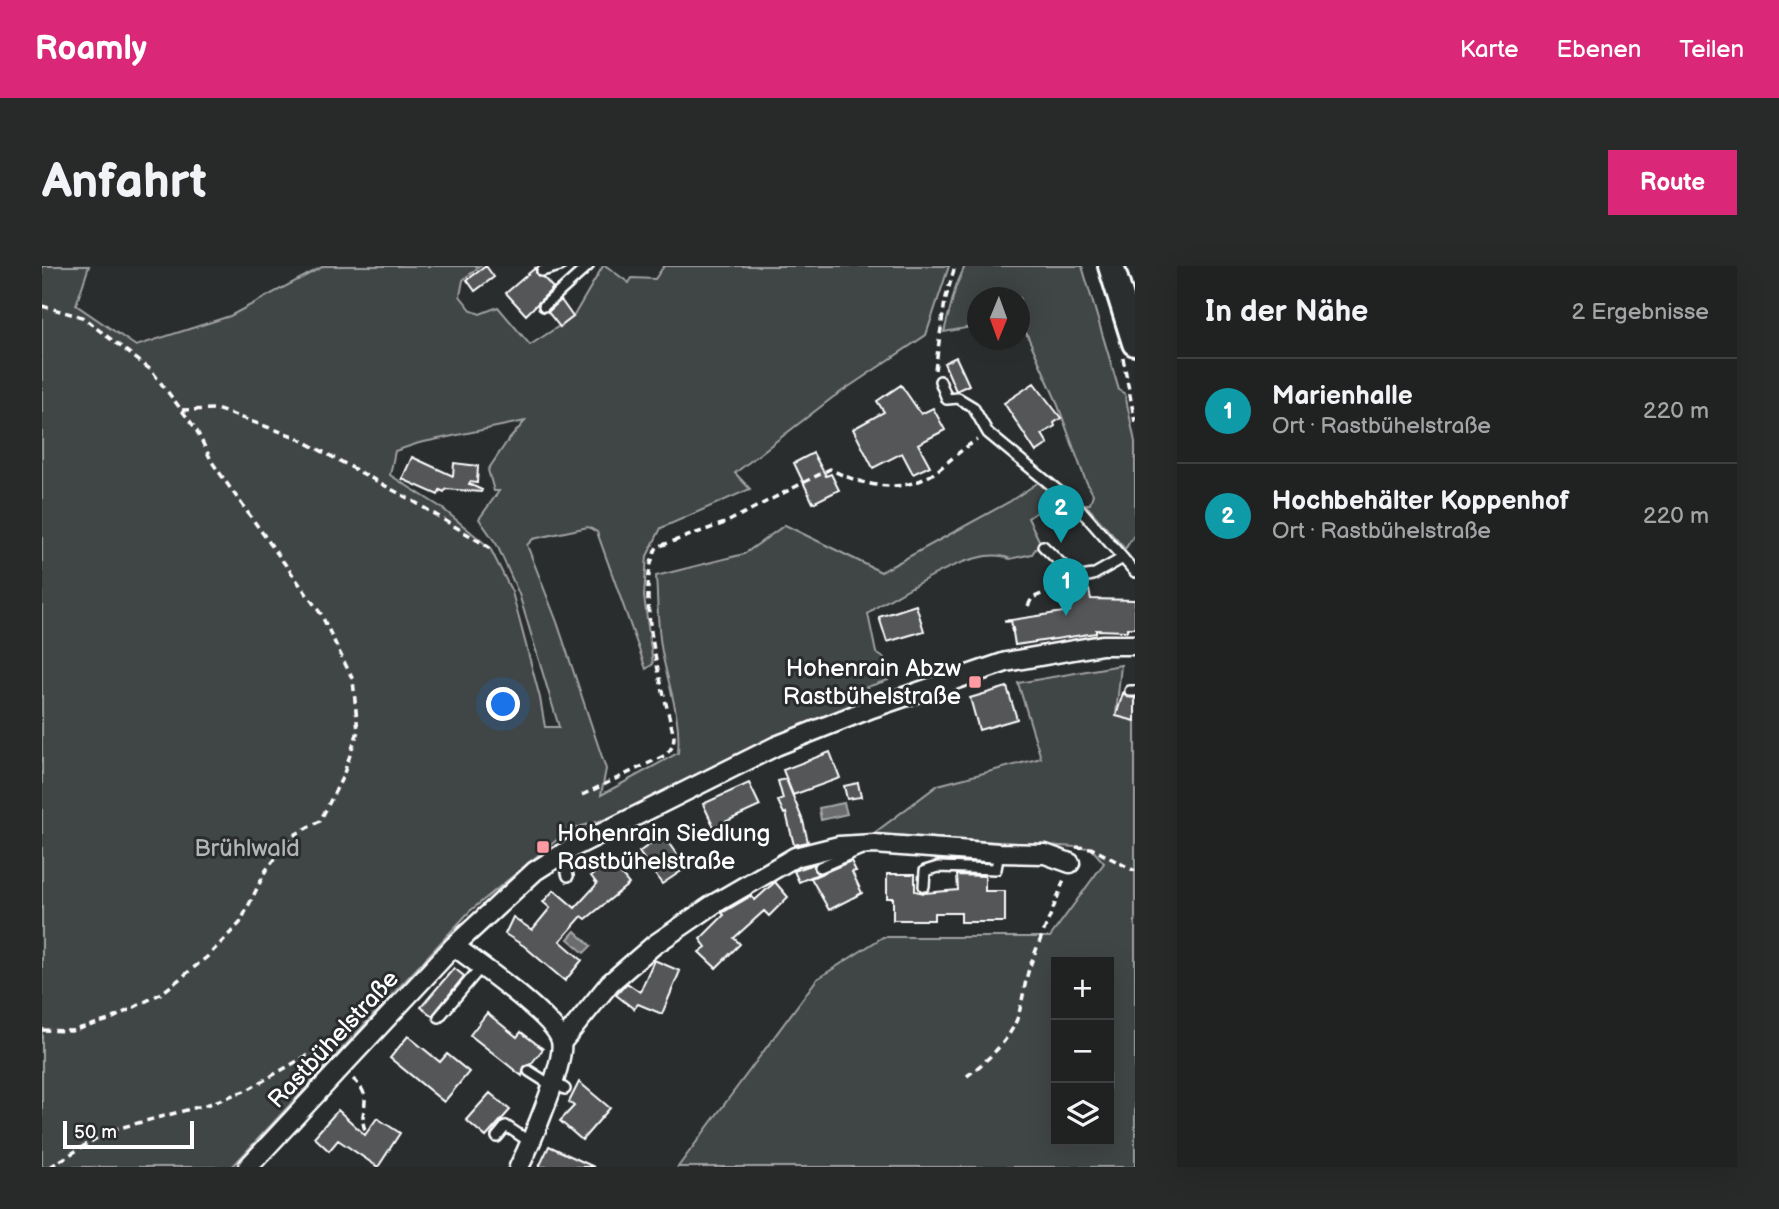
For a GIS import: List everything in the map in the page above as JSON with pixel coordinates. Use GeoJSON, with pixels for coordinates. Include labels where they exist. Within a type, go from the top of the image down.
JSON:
{"type":"FeatureCollection","features":[{"type":"Feature","properties":{"kind":"main road"},"geometry":{"type":"LineString","coordinates":[[1111,266],[1129,350]]}},
{"type":"Feature","properties":{"kind":"street","name":"Rastbühelstraße"},"geometry":{"type":"LineString","coordinates":[[248,1167],[454,946],[535,871],[562,855],[776,746],[872,708],[1006,662],[1102,645],[1135,645]]}},
{"type":"Feature","properties":{"kind":"street"},"geometry":{"type":"LineString","coordinates":[[519,1167],[556,1085],[562,1042],[610,982],[654,945],[714,904],[795,857],[839,846],[874,844],[1045,854],[1070,863]]}},
{"type":"Feature","properties":{"kind":"street"},"geometry":{"type":"LineString","coordinates":[[454,946],[555,1028],[562,1042]]}},
{"type":"Feature","properties":{"kind":"lane"},"geometry":{"type":"LineString","coordinates":[[542,271],[560,266]]}},
{"type":"Feature","properties":{"kind":"lane"},"geometry":{"type":"LineString","coordinates":[[544,306],[588,266]]}},
{"type":"Feature","properties":{"kind":"lane"},"geometry":{"type":"LineString","coordinates":[[940,380],[947,399],[958,398],[973,407],[988,433],[1079,508],[1135,572]]}},
{"type":"Feature","properties":{"kind":"lane"},"geometry":{"type":"LineString","coordinates":[[1044,546],[1076,578],[1093,575],[1123,558]]}},
{"type":"Feature","properties":{"kind":"lane"},"geometry":{"type":"LineString","coordinates":[[820,867],[874,844]]}},
{"type":"Feature","properties":{"kind":"lane"},"geometry":{"type":"LineString","coordinates":[[924,886],[925,871],[938,867],[996,869],[999,853]]}},
{"type":"Feature","properties":{"kind":"lane"},"geometry":{"type":"LineString","coordinates":[[562,855],[568,876]]}},
{"type":"Feature","properties":{"kind":"lane"},"geometry":{"type":"LineString","coordinates":[[439,1017],[481,967]]}},
{"type":"Feature","properties":{"kind":"lane"},"geometry":{"type":"LineString","coordinates":[[529,1070],[556,1085]]}},
{"type":"Feature","properties":{"kind":"lane"},"geometry":{"type":"LineString","coordinates":[[496,1137],[506,1126],[530,1142]]}},
{"type":"Feature","properties":{"kind":"path"},"geometry":{"type":"LineString","coordinates":[[940,380],[934,375],[945,301],[955,266]]}},
{"type":"Feature","properties":{"kind":"path"},"geometry":{"type":"LineString","coordinates":[[42,306],[82,317],[151,370],[182,410],[231,490],[321,614],[353,680],[358,730],[344,776],[320,821],[296,834],[266,870],[240,923],[206,957],[162,993],[109,1020],[71,1031],[42,1030]]}},
{"type":"Feature","properties":{"kind":"path"},"geometry":{"type":"LineString","coordinates":[[1129,350],[1135,422]]}},
{"type":"Feature","properties":{"kind":"path"},"geometry":{"type":"LineString","coordinates":[[182,410],[216,409],[296,437],[413,501],[490,548]]}},
{"type":"Feature","properties":{"kind":"path"},"geometry":{"type":"LineString","coordinates":[[582,795],[666,755],[673,746],[674,737],[654,652],[648,601],[652,557],[657,547],[725,523],[830,469],[846,477],[883,486],[896,487],[915,483],[931,475],[988,433]]}},
{"type":"Feature","properties":{"kind":"path"},"geometry":{"type":"LineString","coordinates":[[1028,606],[1032,598],[1076,578]]}},
{"type":"Feature","properties":{"kind":"path"},"geometry":{"type":"LineString","coordinates":[[1004,621],[1010,621],[1013,632]]}},
{"type":"Feature","properties":{"kind":"path"},"geometry":{"type":"LineString","coordinates":[[967,1076],[993,1054],[1011,1032],[1020,1011],[1029,968],[1070,863]]}},
{"type":"Feature","properties":{"kind":"path"},"geometry":{"type":"LineString","coordinates":[[50,1167],[108,1131],[209,1104],[247,1090],[354,1028]]}},
{"type":"Feature","properties":{"kind":"path"},"geometry":{"type":"LineString","coordinates":[[341,1066],[361,1085],[366,1094],[362,1120],[367,1133]]}},
{"type":"Feature","properties":{"kind":"green space","name":"Brühlwald"},"geometry":{"type":"Polygon","coordinates":[[[42,266],[89,266],[76,305],[136,346],[230,316],[324,266],[480,266],[463,280],[460,296],[472,311],[480,314],[498,307],[530,345],[573,317],[603,266],[629,283],[632,278],[655,279],[664,266],[949,266],[926,335],[832,398],[735,473],[750,489],[661,528],[647,556],[644,596],[653,664],[646,669],[597,532],[588,527],[533,539],[527,545],[557,622],[606,769],[601,795],[678,753],[676,716],[660,637],[656,576],[744,554],[785,525],[881,572],[1009,502],[1039,482],[1055,500],[1028,518],[1040,542],[1032,554],[1010,559],[997,556],[980,557],[962,562],[924,580],[868,614],[876,653],[884,658],[888,680],[858,690],[849,709],[609,818],[569,830],[470,911],[232,1167],[42,1167],[42,266]],[[525,421],[419,443],[395,451],[390,475],[442,508],[490,548],[512,592],[545,727],[559,727],[519,594],[497,545],[479,519],[499,491],[494,491],[488,470],[525,421]]]}},
{"type":"Feature","properties":{"kind":"green space"},"geometry":{"type":"Polygon","coordinates":[[[965,266],[1082,266],[1119,390],[1125,394],[1135,442],[1135,534],[1125,549],[1085,504],[1090,504],[1093,494],[1030,342],[1030,287],[967,287],[967,328],[944,332],[956,286],[965,266]]]}},
{"type":"Feature","properties":{"kind":"green space"},"geometry":{"type":"Polygon","coordinates":[[[1121,665],[1116,715],[1135,721],[1135,1167],[678,1167],[817,979],[883,937],[1050,937],[1104,863],[1091,848],[873,834],[938,785],[1041,758],[1018,683],[1121,665]]]}},
{"type":"Feature","properties":{"kind":"shaded area"},"geometry":{"type":"Polygon","coordinates":[[[844,803],[847,814],[821,820],[819,808],[844,803]]]}},
{"type":"Feature","properties":{"kind":"shaded area"},"geometry":{"type":"Polygon","coordinates":[[[575,931],[591,946],[584,953],[568,939],[575,931]]]}},
{"type":"Feature","properties":{"kind":"building"},"geometry":{"type":"Polygon","coordinates":[[[486,266],[494,277],[475,291],[467,280],[486,266]]]}},
{"type":"Feature","properties":{"kind":"building"},"geometry":{"type":"Polygon","coordinates":[[[535,268],[537,275],[553,288],[526,315],[506,293],[535,268]]]}},
{"type":"Feature","properties":{"kind":"building"},"geometry":{"type":"Polygon","coordinates":[[[561,300],[573,317],[560,327],[548,312],[561,300]]]}},
{"type":"Feature","properties":{"kind":"building"},"geometry":{"type":"Polygon","coordinates":[[[956,357],[969,385],[956,391],[944,363],[956,357]]]}},
{"type":"Feature","properties":{"kind":"building"},"geometry":{"type":"Polygon","coordinates":[[[1034,383],[1061,418],[1054,423],[1055,426],[1042,434],[1048,444],[1036,452],[1004,403],[1034,383]]]}},
{"type":"Feature","properties":{"kind":"building"},"geometry":{"type":"Polygon","coordinates":[[[901,385],[921,414],[933,408],[945,430],[918,444],[930,466],[913,474],[902,453],[873,468],[853,429],[884,412],[877,401],[901,385]]]}},
{"type":"Feature","properties":{"kind":"building"},"geometry":{"type":"Polygon","coordinates":[[[813,453],[826,476],[831,474],[839,490],[813,503],[794,463],[813,453]]]}},
{"type":"Feature","properties":{"kind":"building"},"geometry":{"type":"Polygon","coordinates":[[[412,457],[453,476],[454,463],[478,466],[477,483],[469,484],[482,490],[446,489],[444,492],[440,490],[438,495],[402,479],[412,457]]]}},
{"type":"Feature","properties":{"kind":"building"},"geometry":{"type":"Polygon","coordinates":[[[1089,590],[1091,599],[1135,600],[1135,628],[1127,628],[1127,631],[1096,630],[1096,633],[1015,645],[1011,620],[1070,611],[1067,593],[1089,590]]]}},
{"type":"Feature","properties":{"kind":"building"},"geometry":{"type":"Polygon","coordinates":[[[916,605],[924,631],[887,642],[879,617],[916,605]]]}},
{"type":"Feature","properties":{"kind":"building"},"geometry":{"type":"Polygon","coordinates":[[[1007,687],[1017,719],[979,730],[970,698],[1007,687]]]}},
{"type":"Feature","properties":{"kind":"building"},"geometry":{"type":"Polygon","coordinates":[[[1123,693],[1127,697],[1135,698],[1135,721],[1116,716],[1123,693]]]}},
{"type":"Feature","properties":{"kind":"building"},"geometry":{"type":"Polygon","coordinates":[[[830,752],[840,778],[793,795],[783,770],[830,752]]]}},
{"type":"Feature","properties":{"kind":"building"},"geometry":{"type":"Polygon","coordinates":[[[786,779],[803,821],[808,842],[794,845],[786,813],[784,814],[778,801],[783,799],[778,781],[786,779]]]}},
{"type":"Feature","properties":{"kind":"building"},"geometry":{"type":"Polygon","coordinates":[[[749,783],[760,806],[714,827],[703,804],[749,783]]]}},
{"type":"Feature","properties":{"kind":"building"},"geometry":{"type":"Polygon","coordinates":[[[858,783],[861,797],[847,799],[844,786],[858,783]]]}},
{"type":"Feature","properties":{"kind":"building"},"geometry":{"type":"Polygon","coordinates":[[[663,835],[686,868],[662,884],[639,852],[663,835]]]}},
{"type":"Feature","properties":{"kind":"building"},"geometry":{"type":"Polygon","coordinates":[[[610,861],[629,884],[586,919],[582,916],[560,941],[582,960],[565,981],[524,946],[505,934],[513,917],[532,930],[550,908],[543,902],[554,890],[575,908],[597,884],[591,876],[610,861]]]}},
{"type":"Feature","properties":{"kind":"building"},"geometry":{"type":"Polygon","coordinates":[[[851,861],[856,871],[852,872],[862,893],[829,910],[811,878],[851,861]]]}},
{"type":"Feature","properties":{"kind":"building"},"geometry":{"type":"Polygon","coordinates":[[[814,864],[814,870],[818,874],[799,882],[794,871],[814,864]]]}},
{"type":"Feature","properties":{"kind":"building"},"geometry":{"type":"Polygon","coordinates":[[[887,874],[915,874],[915,891],[924,893],[958,890],[957,875],[985,876],[985,891],[1005,891],[1005,922],[961,922],[961,913],[934,913],[934,920],[893,920],[893,898],[887,898],[887,874]]]}},
{"type":"Feature","properties":{"kind":"building"},"geometry":{"type":"Polygon","coordinates":[[[775,882],[788,897],[769,916],[764,911],[734,938],[740,944],[716,968],[699,952],[706,947],[700,939],[724,915],[722,913],[751,896],[755,900],[775,882]]]}},
{"type":"Feature","properties":{"kind":"building"},"geometry":{"type":"Polygon","coordinates":[[[654,960],[680,971],[662,1014],[638,1004],[634,1009],[616,995],[627,983],[640,992],[654,960]]]}},
{"type":"Feature","properties":{"kind":"building"},"geometry":{"type":"Polygon","coordinates":[[[454,968],[464,976],[432,1016],[421,1007],[454,968]]]}},
{"type":"Feature","properties":{"kind":"building"},"geometry":{"type":"Polygon","coordinates":[[[487,1013],[517,1037],[521,1032],[543,1049],[531,1064],[524,1067],[522,1076],[470,1035],[487,1013]]]}},
{"type":"Feature","properties":{"kind":"building"},"geometry":{"type":"Polygon","coordinates":[[[408,1036],[440,1062],[447,1054],[469,1072],[444,1102],[390,1058],[408,1036]]]}},
{"type":"Feature","properties":{"kind":"building"},"geometry":{"type":"Polygon","coordinates":[[[579,1082],[610,1108],[582,1140],[560,1121],[574,1106],[569,1102],[579,1082]]]}},
{"type":"Feature","properties":{"kind":"building"},"geometry":{"type":"Polygon","coordinates":[[[490,1093],[510,1110],[486,1137],[466,1120],[490,1093]]]}},
{"type":"Feature","properties":{"kind":"building"},"geometry":{"type":"Polygon","coordinates":[[[338,1110],[365,1135],[377,1118],[400,1133],[378,1167],[338,1140],[329,1151],[314,1137],[338,1110]]]}},
{"type":"Feature","properties":{"kind":"building"},"geometry":{"type":"Polygon","coordinates":[[[549,1146],[594,1167],[539,1167],[549,1146]]]}},
{"type":"Feature","properties":{"kind":"place","name":"Hochbehälter Koppenhof"},"geometry":{"type":"Point","coordinates":[1061,543]}},
{"type":"Feature","properties":{"kind":"place","name":"Marienhalle"},"geometry":{"type":"Point","coordinates":[1066,616]}},
{"type":"Feature","properties":{"kind":"place","name":"Hohenrain Abzw Rastbühelstraße"},"geometry":{"type":"Point","coordinates":[975,682]}},
{"type":"Feature","properties":{"kind":"place","name":"Hohenrain Siedlung Rastbühelstraße"},"geometry":{"type":"Point","coordinates":[543,847]}}]}
